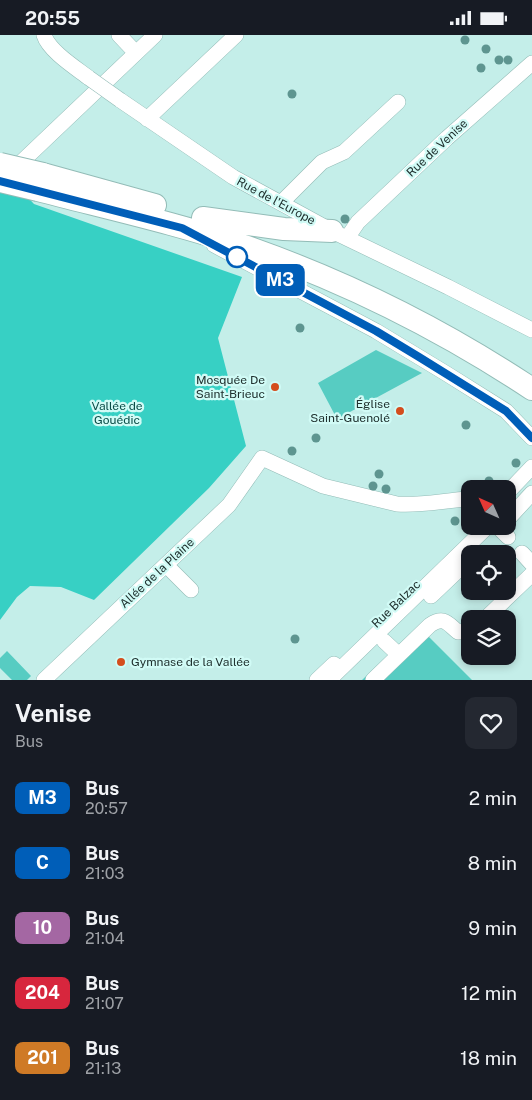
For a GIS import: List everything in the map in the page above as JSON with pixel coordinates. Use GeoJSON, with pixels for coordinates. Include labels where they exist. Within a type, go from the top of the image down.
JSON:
{"type":"FeatureCollection","features":[{"type":"Feature","properties":{"kind":"highway"},"geometry":{"type":"LineString","coordinates":[[0,164],[40,183],[246,247],[315,273],[401,313],[450,339],[532,389]]}},
{"type":"Feature","properties":{"kind":"highway"},"geometry":{"type":"LineString","coordinates":[[0,182],[40,183],[203,218],[340,235]]}},
{"type":"Feature","properties":{"kind":"highway"},"geometry":{"type":"LineString","coordinates":[[203,218],[267,238],[407,298],[458,325],[532,370]]}},
{"type":"Feature","properties":{"kind":"street","name":"Rue de l'Europe"},"geometry":{"type":"LineString","coordinates":[[44,35],[46,40],[66,61],[120,101],[233,177],[340,235],[532,330]]}},
{"type":"Feature","properties":{"kind":"street"},"geometry":{"type":"LineString","coordinates":[[119,35],[136,53]]}},
{"type":"Feature","properties":{"kind":"street"},"geometry":{"type":"LineString","coordinates":[[0,182],[155,35]]}},
{"type":"Feature","properties":{"kind":"street"},"geometry":{"type":"LineString","coordinates":[[147,119],[236,35]]}},
{"type":"Feature","properties":{"kind":"street","name":"Rue de Venise"},"geometry":{"type":"LineString","coordinates":[[340,235],[358,222],[447,138],[532,63]]}},
{"type":"Feature","properties":{"kind":"street"},"geometry":{"type":"LineString","coordinates":[[281,203],[322,162],[344,151],[398,102]]}},
{"type":"Feature","properties":{"kind":"street"},"geometry":{"type":"LineString","coordinates":[[182,228],[384,336],[506,411],[532,439]]}},
{"type":"Feature","properties":{"kind":"street","name":"Allée de la Plaine"},"geometry":{"type":"LineString","coordinates":[[46,672],[71,645],[166,565],[229,505],[262,458],[323,486],[397,505],[461,502]]}},
{"type":"Feature","properties":{"kind":"street"},"geometry":{"type":"LineString","coordinates":[[516,484],[527,472]]}},
{"type":"Feature","properties":{"kind":"street"},"geometry":{"type":"LineString","coordinates":[[516,491],[527,472]]}},
{"type":"Feature","properties":{"kind":"street"},"geometry":{"type":"LineString","coordinates":[[516,501],[527,492],[532,492]]}},
{"type":"Feature","properties":{"kind":"street"},"geometry":{"type":"LineString","coordinates":[[516,510],[532,492]]}},
{"type":"Feature","properties":{"kind":"street","name":"Rue Balzac"},"geometry":{"type":"LineString","coordinates":[[317,680],[465,535]]}},
{"type":"Feature","properties":{"kind":"street"},"geometry":{"type":"LineString","coordinates":[[329,680],[492,535]]}},
{"type":"Feature","properties":{"kind":"street"},"geometry":{"type":"LineString","coordinates":[[484,545],[493,535]]}},
{"type":"Feature","properties":{"kind":"street"},"geometry":{"type":"LineString","coordinates":[[166,565],[191,590]]}},
{"type":"Feature","properties":{"kind":"street","name":"Rue Balzac"},"geometry":{"type":"LineString","coordinates":[[344,680],[461,568]]}},
{"type":"Feature","properties":{"kind":"street"},"geometry":{"type":"LineString","coordinates":[[494,610],[532,574]]}},
{"type":"Feature","properties":{"kind":"street"},"geometry":{"type":"LineString","coordinates":[[374,680],[398,655],[437,620],[445,621],[458,632],[461,632]]}},
{"type":"Feature","properties":{"kind":"street"},"geometry":{"type":"LineString","coordinates":[[384,641],[398,655]]}},
{"type":"Feature","properties":{"kind":"shaded area"},"geometry":{"type":"Polygon","coordinates":[[[376,350],[422,373],[337,419],[318,383],[376,350]]]}},
{"type":"Feature","properties":{"kind":"shaded area"},"geometry":{"type":"Polygon","coordinates":[[[418,626],[472,680],[362,680],[418,626]]]}},
{"type":"Feature","properties":{"kind":"shaded area"},"geometry":{"type":"Polygon","coordinates":[[[7,651],[31,676],[27,680],[12,680],[0,668],[0,658],[7,651]]]}},
{"type":"Feature","properties":{"kind":"green space","name":"Vallée de Gouédic"},"geometry":{"type":"Polygon","coordinates":[[[0,168],[34,204],[242,277],[218,338],[246,446],[209,488],[94,600],[61,587],[30,586],[17,597],[0,620],[0,168]]]}},
{"type":"Feature","properties":{"kind":"bus line","name":"M3"},"geometry":{"type":"LineString","coordinates":[[0,181],[182,228],[376,331],[506,411],[532,438]]}},
{"type":"Feature","properties":{"kind":"place","name":"Mosquée De Saint-Brieuc"},"geometry":{"type":"Point","coordinates":[275,387]}},
{"type":"Feature","properties":{"kind":"place","name":"Église Saint-Guenolé"},"geometry":{"type":"Point","coordinates":[400,411]}},
{"type":"Feature","properties":{"kind":"place","name":"Gymnase de la Vallée"},"geometry":{"type":"Point","coordinates":[121,662]}}]}
